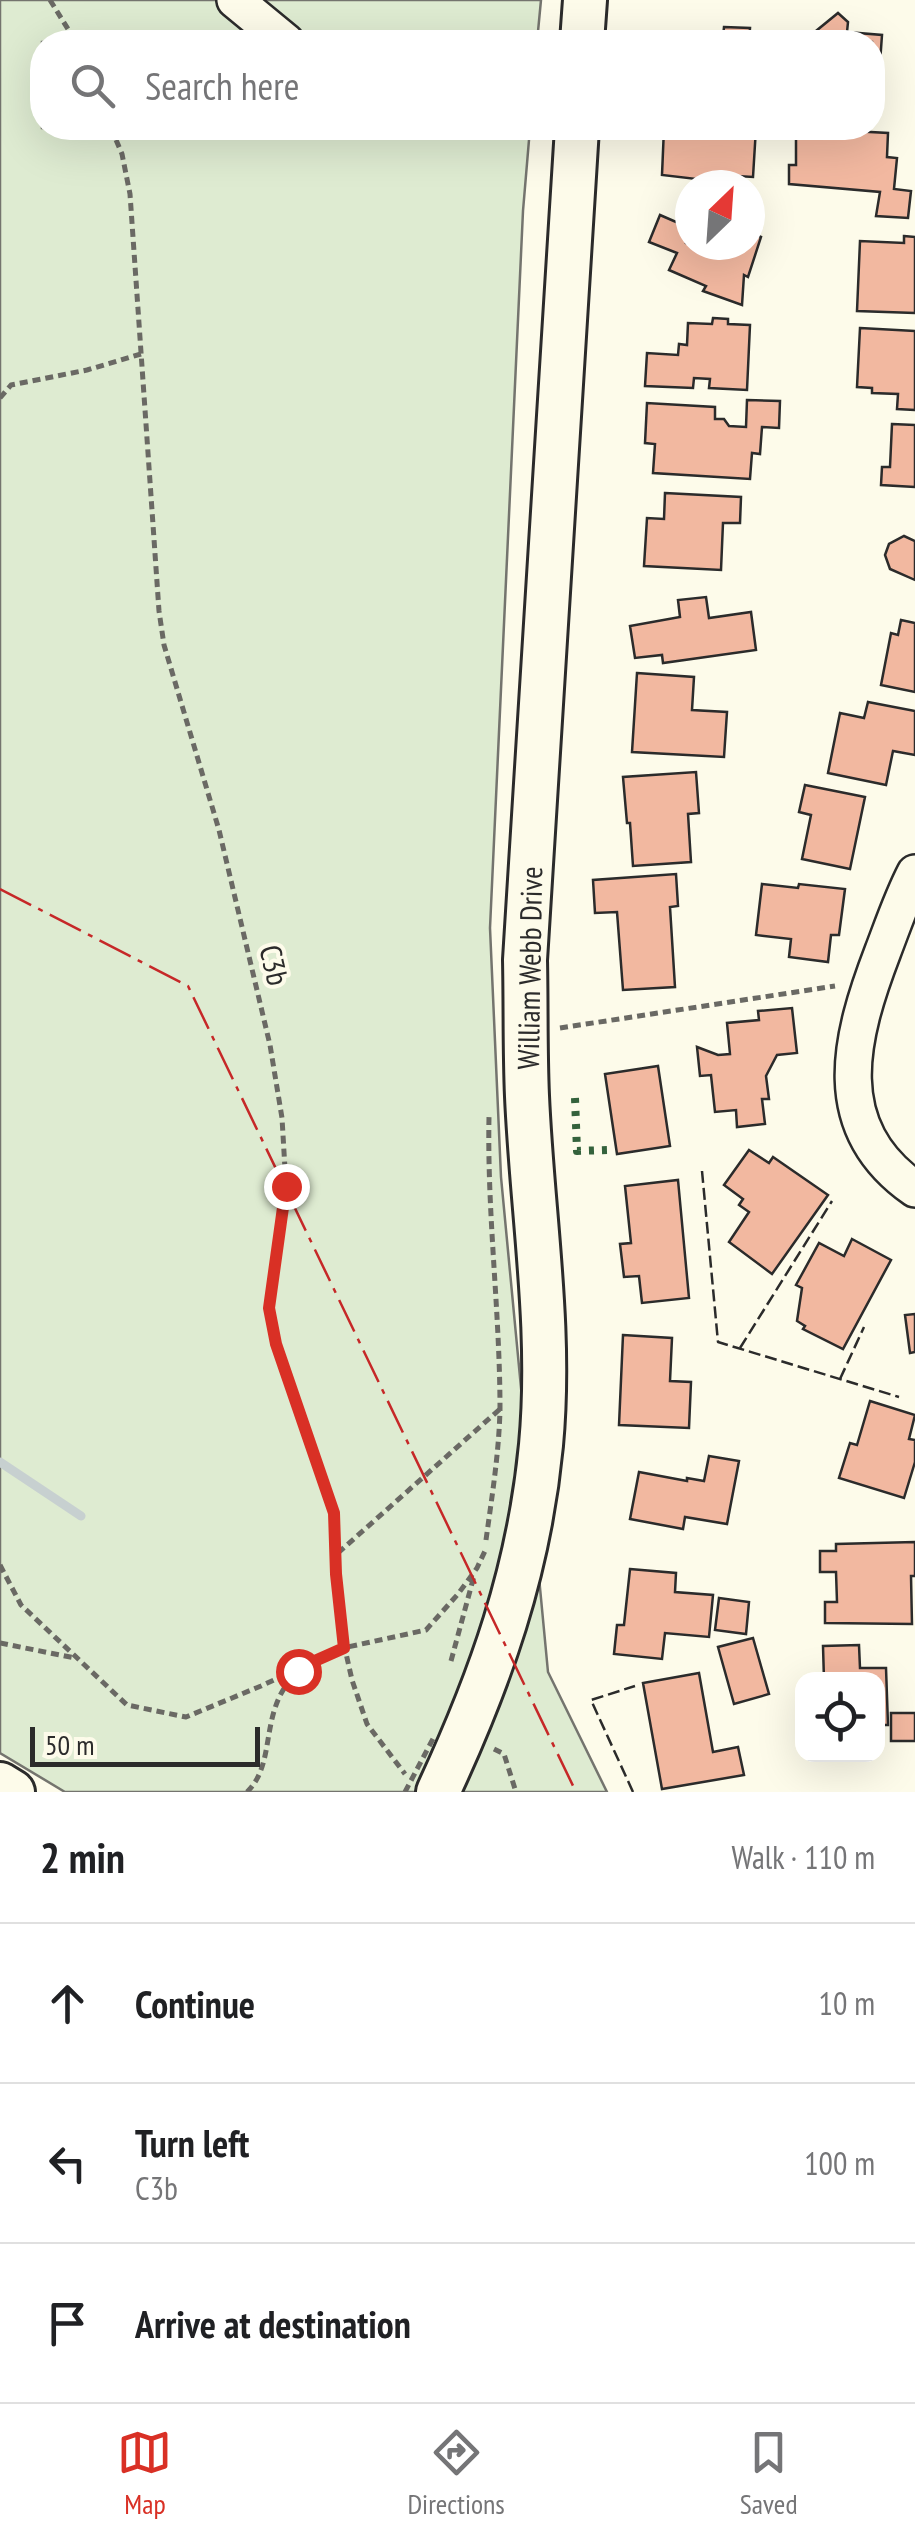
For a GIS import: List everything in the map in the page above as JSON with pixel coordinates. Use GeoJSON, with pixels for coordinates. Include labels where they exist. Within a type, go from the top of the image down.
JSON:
{"type":"FeatureCollection","features":[{"type":"Feature","properties":{"kind":"main road"},"geometry":{"type":"LineString","coordinates":[[583,30],[586,0]]}},
{"type":"Feature","properties":{"kind":"main road","name":"William Webb Drive"},"geometry":{"type":"LineString","coordinates":[[438,1792],[478,1704],[512,1602],[525,1550],[541,1444],[544,1336],[527,1096],[525,960],[576,140]]}},
{"type":"Feature","properties":{"kind":"main road"},"geometry":{"type":"LineString","coordinates":[[0,1784],[13,1792]]}},
{"type":"Feature","properties":{"kind":"street"},"geometry":{"type":"LineString","coordinates":[[235,0],[271,30]]}},
{"type":"Feature","properties":{"kind":"street"},"geometry":{"type":"LineString","coordinates":[[915,872],[868,991],[852,1060],[854,1101],[860,1122],[880,1157],[915,1189]]}},
{"type":"Feature","properties":{"kind":"path"},"geometry":{"type":"LineString","coordinates":[[50,0],[69,30]]}},
{"type":"Feature","properties":{"kind":"path","name":"C3b"},"geometry":{"type":"LineString","coordinates":[[117,140],[130,194],[158,611],[164,645],[220,830],[270,1044],[282,1118],[286,1186],[269,1308],[276,1344],[334,1513],[336,1574],[344,1648],[352,1680],[367,1724],[420,1792]]}},
{"type":"Feature","properties":{"kind":"path"},"geometry":{"type":"LineString","coordinates":[[0,398],[11,386],[141,354]]}},
{"type":"Feature","properties":{"kind":"path"},"geometry":{"type":"LineString","coordinates":[[552,1030],[830,986],[868,991]]}},
{"type":"Feature","properties":{"kind":"path"},"geometry":{"type":"LineString","coordinates":[[0,1565],[21,1606],[127,1705],[186,1716],[344,1648],[426,1630],[458,1594],[485,1550],[500,1409],[488,1152]]}},
{"type":"Feature","properties":{"kind":"path"},"geometry":{"type":"LineString","coordinates":[[337,1554],[500,1409]]}},
{"type":"Feature","properties":{"kind":"path"},"geometry":{"type":"LineString","coordinates":[[0,1644],[75,1658]]}},
{"type":"Feature","properties":{"kind":"path"},"geometry":{"type":"LineString","coordinates":[[247,1792],[257,1780],[270,1720],[282,1691],[308,1664]]}},
{"type":"Feature","properties":{"kind":"path"},"geometry":{"type":"LineString","coordinates":[[405,1792],[460,1745],[504,1754],[516,1792]]}},
{"type":"Feature","properties":{"kind":"green space"},"geometry":{"type":"Polygon","coordinates":[[[0,0],[541,0],[538,30],[30,30],[30,140],[529,140],[490,928],[501,1177],[548,1672],[607,1792],[65,1792],[0,1753],[0,0]]]}},
{"type":"Feature","properties":{"kind":"building"},"geometry":{"type":"Polygon","coordinates":[[[838,13],[848,22],[847,30],[817,30],[838,13]]]}},
{"type":"Feature","properties":{"kind":"building"},"geometry":{"type":"Polygon","coordinates":[[[724,27],[750,28],[750,30],[724,30],[724,27]]]}},
{"type":"Feature","properties":{"kind":"building"},"geometry":{"type":"Polygon","coordinates":[[[888,133],[887,157],[897,158],[894,189],[911,191],[908,218],[876,216],[880,192],[789,184],[789,165],[796,165],[796,140],[885,140],[888,133]]]}},
{"type":"Feature","properties":{"kind":"building"},"geometry":{"type":"Polygon","coordinates":[[[663,140],[755,140],[753,170],[675,170],[675,176],[662,175],[663,140]]]}},
{"type":"Feature","properties":{"kind":"building"},"geometry":{"type":"Polygon","coordinates":[[[660,215],[675,222],[675,252],[649,242],[660,215]]]}},
{"type":"Feature","properties":{"kind":"building"},"geometry":{"type":"Polygon","coordinates":[[[904,236],[915,237],[915,313],[857,311],[860,241],[904,243],[904,236]]]}},
{"type":"Feature","properties":{"kind":"building"},"geometry":{"type":"Polygon","coordinates":[[[675,257],[754,260],[748,277],[744,275],[742,305],[703,291],[706,286],[669,270],[675,257]]]}},
{"type":"Feature","properties":{"kind":"building"},"geometry":{"type":"Polygon","coordinates":[[[713,318],[728,319],[728,324],[750,325],[747,390],[709,388],[710,379],[694,378],[693,388],[645,386],[647,353],[678,355],[679,344],[687,345],[688,323],[712,324],[713,318]]]}},
{"type":"Feature","properties":{"kind":"building"},"geometry":{"type":"Polygon","coordinates":[[[860,328],[915,331],[915,410],[897,409],[898,394],[872,393],[872,388],[857,387],[860,328]]]}},
{"type":"Feature","properties":{"kind":"building"},"geometry":{"type":"Polygon","coordinates":[[[747,400],[780,401],[779,428],[762,427],[760,454],[752,453],[750,479],[653,473],[655,444],[645,443],[647,403],[715,407],[715,419],[724,419],[729,426],[746,427],[747,400]]]}},
{"type":"Feature","properties":{"kind":"building"},"geometry":{"type":"Polygon","coordinates":[[[892,424],[915,425],[915,487],[881,485],[882,467],[890,467],[892,424]]]}},
{"type":"Feature","properties":{"kind":"building"},"geometry":{"type":"Polygon","coordinates":[[[665,493],[741,497],[740,523],[723,523],[721,570],[644,566],[647,518],[664,519],[665,493]]]}},
{"type":"Feature","properties":{"kind":"building"},"geometry":{"type":"Polygon","coordinates":[[[904,536],[915,541],[915,580],[890,569],[885,555],[889,544],[904,536]]]}},
{"type":"Feature","properties":{"kind":"building"},"geometry":{"type":"Polygon","coordinates":[[[706,597],[709,618],[751,612],[756,650],[663,663],[662,655],[635,658],[630,626],[680,617],[678,600],[706,597]]]}},
{"type":"Feature","properties":{"kind":"building"},"geometry":{"type":"Polygon","coordinates":[[[901,620],[915,623],[915,692],[881,685],[891,633],[898,635],[901,620]]]}},
{"type":"Feature","properties":{"kind":"building"},"geometry":{"type":"Polygon","coordinates":[[[637,673],[694,677],[692,710],[727,712],[724,757],[632,752],[637,673]]]}},
{"type":"Feature","properties":{"kind":"building"},"geometry":{"type":"Polygon","coordinates":[[[868,702],[915,711],[915,755],[893,751],[886,785],[828,773],[840,713],[864,718],[868,702]]]}},
{"type":"Feature","properties":{"kind":"building"},"geometry":{"type":"Polygon","coordinates":[[[696,772],[699,813],[688,814],[691,862],[633,866],[623,777],[696,772]]]}},
{"type":"Feature","properties":{"kind":"building"},"geometry":{"type":"Polygon","coordinates":[[[805,785],[865,797],[850,869],[802,859],[811,815],[799,812],[805,785]]]}},
{"type":"Feature","properties":{"kind":"building"},"geometry":{"type":"Polygon","coordinates":[[[676,874],[678,906],[670,907],[675,987],[623,990],[617,912],[595,913],[593,880],[676,874]]]}},
{"type":"Feature","properties":{"kind":"building"},"geometry":{"type":"Polygon","coordinates":[[[762,884],[845,889],[839,935],[831,935],[828,962],[789,957],[791,939],[756,935],[762,884]]]}},
{"type":"Feature","properties":{"kind":"building"},"geometry":{"type":"Polygon","coordinates":[[[792,1008],[797,1053],[777,1055],[766,1076],[769,1099],[762,1099],[765,1124],[737,1127],[736,1110],[715,1112],[711,1075],[700,1076],[697,1047],[718,1055],[730,1054],[727,1023],[759,1020],[758,1011],[792,1008]]]}},
{"type":"Feature","properties":{"kind":"building"},"geometry":{"type":"Polygon","coordinates":[[[658,1066],[670,1146],[617,1154],[605,1074],[658,1066]]]}},
{"type":"Feature","properties":{"kind":"building"},"geometry":{"type":"Polygon","coordinates":[[[749,1150],[769,1163],[773,1157],[828,1195],[772,1274],[729,1242],[749,1212],[739,1205],[743,1199],[724,1185],[749,1150]]]}},
{"type":"Feature","properties":{"kind":"building"},"geometry":{"type":"Polygon","coordinates":[[[678,1180],[689,1298],[642,1303],[639,1276],[624,1277],[620,1244],[631,1243],[625,1186],[678,1180]]]}},
{"type":"Feature","properties":{"kind":"building"},"geometry":{"type":"Polygon","coordinates":[[[852,1239],[891,1260],[843,1349],[803,1329],[805,1326],[797,1321],[802,1288],[796,1285],[819,1243],[844,1256],[852,1239]]]}},
{"type":"Feature","properties":{"kind":"building"},"geometry":{"type":"Polygon","coordinates":[[[915,1314],[915,1352],[910,1353],[905,1315],[915,1314]]]}},
{"type":"Feature","properties":{"kind":"building"},"geometry":{"type":"Polygon","coordinates":[[[623,1335],[672,1338],[670,1381],[691,1382],[689,1428],[619,1425],[623,1335]]]}},
{"type":"Feature","properties":{"kind":"building"},"geometry":{"type":"Polygon","coordinates":[[[870,1401],[915,1415],[909,1439],[915,1440],[915,1462],[904,1498],[839,1478],[850,1443],[857,1445],[870,1401]]]}},
{"type":"Feature","properties":{"kind":"building"},"geometry":{"type":"Polygon","coordinates":[[[709,1456],[739,1461],[727,1524],[685,1517],[683,1529],[630,1519],[639,1472],[704,1481],[709,1456]]]}},
{"type":"Feature","properties":{"kind":"building"},"geometry":{"type":"Polygon","coordinates":[[[915,1542],[912,1624],[825,1623],[825,1602],[837,1602],[836,1572],[820,1572],[820,1551],[836,1551],[836,1544],[915,1542]]]}},
{"type":"Feature","properties":{"kind":"building"},"geometry":{"type":"Polygon","coordinates":[[[630,1569],[676,1573],[675,1592],[713,1595],[709,1637],[665,1633],[662,1659],[614,1654],[617,1625],[624,1625],[630,1569]]]}},
{"type":"Feature","properties":{"kind":"building"},"geometry":{"type":"Polygon","coordinates":[[[719,1598],[749,1602],[746,1634],[715,1630],[719,1598]]]}},
{"type":"Feature","properties":{"kind":"building"},"geometry":{"type":"Polygon","coordinates":[[[753,1638],[769,1694],[734,1704],[718,1647],[753,1638]]]}},
{"type":"Feature","properties":{"kind":"building"},"geometry":{"type":"Polygon","coordinates":[[[859,1645],[860,1668],[886,1668],[888,1725],[885,1672],[824,1672],[823,1646],[859,1645]]]}},
{"type":"Feature","properties":{"kind":"building"},"geometry":{"type":"Polygon","coordinates":[[[699,1673],[713,1752],[738,1747],[744,1775],[662,1789],[643,1683],[699,1673]]]}},
{"type":"Feature","properties":{"kind":"building"},"geometry":{"type":"Polygon","coordinates":[[[891,1713],[915,1713],[915,1741],[891,1741],[891,1713]]]}},
{"type":"Feature","properties":{"kind":"waterway"},"geometry":{"type":"LineString","coordinates":[[0,1462],[81,1516]]}},
{"type":"Feature","properties":{"kind":"hedge"},"geometry":{"type":"LineString","coordinates":[[575,1098],[577,1151],[608,1150]]}},
{"type":"Feature","properties":{"kind":"fence"},"geometry":{"type":"LineString","coordinates":[[702,1171],[718,1342],[899,1397]]}},
{"type":"Feature","properties":{"kind":"fence"},"geometry":{"type":"LineString","coordinates":[[740,1348],[832,1201]]}},
{"type":"Feature","properties":{"kind":"fence"},"geometry":{"type":"LineString","coordinates":[[840,1379],[864,1327]]}},
{"type":"Feature","properties":{"kind":"fence"},"geometry":{"type":"LineString","coordinates":[[633,1792],[591,1700],[635,1686]]}},
{"type":"Feature","properties":{"kind":"power"},"geometry":{"type":"LineString","coordinates":[[0,889],[188,986],[576,1792]]}},
{"type":"Feature","properties":{"kind":"route"},"geometry":{"type":"LineString","coordinates":[[286,1186],[269,1308],[276,1344],[334,1513],[344,1648],[298,1671]]}}]}
